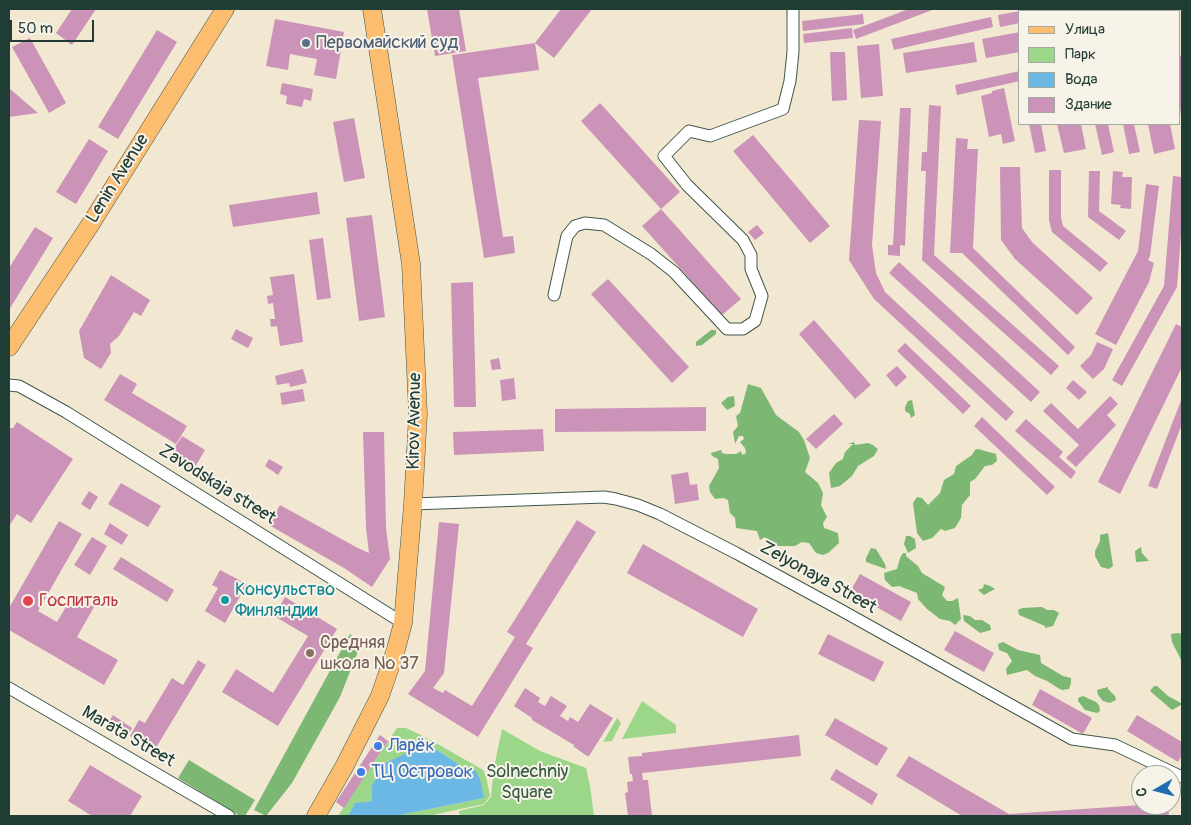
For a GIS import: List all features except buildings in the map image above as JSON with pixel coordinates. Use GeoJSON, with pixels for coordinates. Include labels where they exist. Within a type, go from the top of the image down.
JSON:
{"type":"FeatureCollection","features":[{"type":"Feature","properties":{"kind":"main road","name":"Lenin Avenue"},"geometry":{"type":"LineString","coordinates":[[9,347],[90,225],[225,9]]}},
{"type":"Feature","properties":{"kind":"main road","name":"Kirov Avenue"},"geometry":{"type":"LineString","coordinates":[[316,816],[344,767],[380,696],[396,649],[403,623],[413,504],[418,414],[411,264],[372,9]]}},
{"type":"Feature","properties":{"kind":"street"},"geometry":{"type":"LineString","coordinates":[[554,295],[567,236],[575,226],[585,223],[604,225],[651,254],[674,272],[727,329],[743,329],[755,321],[762,296],[751,269],[751,255],[743,240],[687,185],[664,156],[689,131],[710,136],[783,109],[790,81],[793,52],[793,9]]}},
{"type":"Feature","properties":{"kind":"street","name":"Zavodskaja street"},"geometry":{"type":"LineString","coordinates":[[9,384],[19,386],[66,412],[403,623]]}},
{"type":"Feature","properties":{"kind":"street","name":"Zelyonaya Street"},"geometry":{"type":"LineString","coordinates":[[413,504],[604,497],[616,498],[638,505],[727,548],[822,599],[1072,739],[1115,745],[1182,777]]}},
{"type":"Feature","properties":{"kind":"street","name":"Marata Street"},"geometry":{"type":"LineString","coordinates":[[9,688],[229,816]]}},
{"type":"Feature","properties":{"kind":"green space"},"geometry":{"type":"Polygon","coordinates":[[[711,330],[716,330],[716,334],[702,345],[696,346],[696,342],[711,330]]]}},
{"type":"Feature","properties":{"kind":"green space"},"geometry":{"type":"Polygon","coordinates":[[[748,384],[761,388],[776,415],[799,432],[804,440],[810,458],[805,472],[818,483],[823,493],[821,505],[827,517],[823,523],[824,528],[838,533],[839,543],[828,553],[823,555],[816,553],[809,543],[802,542],[795,546],[770,544],[765,537],[760,540],[757,531],[736,528],[735,518],[730,513],[728,500],[723,498],[715,499],[710,492],[709,486],[719,468],[718,459],[712,456],[711,453],[721,450],[722,453],[726,454],[736,454],[741,451],[742,455],[746,453],[745,448],[740,442],[744,439],[743,436],[739,436],[735,444],[733,432],[738,426],[736,416],[740,413],[748,384]]]}},
{"type":"Feature","properties":{"kind":"green space"},"geometry":{"type":"Polygon","coordinates":[[[734,396],[735,406],[727,410],[721,403],[728,397],[734,396]]]}},
{"type":"Feature","properties":{"kind":"green space"},"geometry":{"type":"Polygon","coordinates":[[[912,400],[915,415],[911,418],[910,414],[905,411],[905,407],[908,401],[912,400]]]}},
{"type":"Feature","properties":{"kind":"green space"},"geometry":{"type":"Polygon","coordinates":[[[854,442],[855,445],[868,443],[878,449],[874,456],[858,466],[852,476],[840,486],[831,488],[829,473],[836,463],[843,459],[845,452],[853,444],[848,444],[854,442]]]}},
{"type":"Feature","properties":{"kind":"green space"},"geometry":{"type":"Polygon","coordinates":[[[978,449],[996,454],[997,461],[992,465],[985,466],[975,479],[970,482],[970,495],[962,505],[961,518],[955,528],[945,531],[941,529],[932,538],[923,541],[917,533],[913,503],[917,497],[922,498],[928,505],[940,493],[944,480],[954,474],[956,466],[978,449]]]}},
{"type":"Feature","properties":{"kind":"green space"},"geometry":{"type":"Polygon","coordinates":[[[1108,533],[1113,566],[1109,569],[1101,567],[1095,556],[1100,535],[1108,533]]]}},
{"type":"Feature","properties":{"kind":"green space"},"geometry":{"type":"Polygon","coordinates":[[[906,536],[915,539],[916,548],[908,553],[904,544],[906,536]]]}},
{"type":"Feature","properties":{"kind":"green space"},"geometry":{"type":"Polygon","coordinates":[[[1141,547],[1142,553],[1149,561],[1136,562],[1135,551],[1141,547]]]}},
{"type":"Feature","properties":{"kind":"green space"},"geometry":{"type":"Polygon","coordinates":[[[871,548],[876,549],[886,569],[866,562],[871,548]]]}},
{"type":"Feature","properties":{"kind":"green space"},"geometry":{"type":"Polygon","coordinates":[[[903,553],[906,553],[906,556],[918,566],[922,573],[945,587],[942,595],[947,601],[958,598],[961,619],[955,625],[950,621],[940,619],[927,609],[918,599],[917,593],[899,586],[892,587],[885,580],[884,573],[897,569],[903,553]]]}},
{"type":"Feature","properties":{"kind":"green space"},"geometry":{"type":"Polygon","coordinates":[[[984,584],[995,589],[984,595],[978,590],[983,588],[984,584]]]}},
{"type":"Feature","properties":{"kind":"green space"},"geometry":{"type":"Polygon","coordinates":[[[1042,607],[1059,613],[1053,626],[1045,628],[1045,626],[1019,615],[1018,610],[1022,608],[1042,607]]]}},
{"type":"Feature","properties":{"kind":"green space"},"geometry":{"type":"Polygon","coordinates":[[[963,615],[970,616],[975,620],[982,620],[990,625],[991,630],[980,633],[964,621],[963,615]]]}},
{"type":"Feature","properties":{"kind":"green space"},"geometry":{"type":"Polygon","coordinates":[[[350,634],[361,644],[340,697],[292,783],[266,816],[254,810],[350,634]]]}},
{"type":"Feature","properties":{"kind":"green space"},"geometry":{"type":"Polygon","coordinates":[[[1171,634],[1182,634],[1182,662],[1172,642],[1171,634]]]}},
{"type":"Feature","properties":{"kind":"green space"},"geometry":{"type":"Polygon","coordinates":[[[1003,642],[1018,650],[1040,655],[1041,663],[1063,676],[1071,678],[1069,689],[1062,690],[1027,670],[1007,675],[1006,669],[1012,661],[1007,653],[999,650],[998,644],[1003,642]]]}},
{"type":"Feature","properties":{"kind":"green space"},"geometry":{"type":"Polygon","coordinates":[[[1154,686],[1157,686],[1168,696],[1181,703],[1181,705],[1172,710],[1150,691],[1154,686]]]}},
{"type":"Feature","properties":{"kind":"green space"},"geometry":{"type":"Polygon","coordinates":[[[1108,687],[1116,700],[1110,703],[1103,701],[1098,695],[1097,690],[1108,687]]]}},
{"type":"Feature","properties":{"kind":"green space"},"geometry":{"type":"Polygon","coordinates":[[[1083,696],[1096,702],[1099,705],[1100,711],[1097,713],[1085,710],[1078,701],[1078,698],[1083,696]]]}},
{"type":"Feature","properties":{"kind":"green space"},"geometry":{"type":"Polygon","coordinates":[[[642,701],[676,725],[676,733],[622,739],[642,701]]]}},
{"type":"Feature","properties":{"kind":"green space"},"geometry":{"type":"Polygon","coordinates":[[[617,718],[621,723],[612,741],[603,742],[617,718]]]}},
{"type":"Feature","properties":{"kind":"green space"},"geometry":{"type":"Polygon","coordinates":[[[397,728],[406,728],[429,739],[483,770],[490,796],[484,804],[428,816],[395,816],[484,798],[474,770],[464,768],[437,750],[418,749],[385,763],[372,785],[373,801],[355,803],[348,816],[338,816],[397,728]]]}},
{"type":"Feature","properties":{"kind":"green space","name":"Solnechniy Square"},"geometry":{"type":"Polygon","coordinates":[[[502,729],[540,751],[586,768],[594,816],[460,816],[459,811],[484,805],[491,797],[494,767],[502,729]]]}},
{"type":"Feature","properties":{"kind":"green space"},"geometry":{"type":"Polygon","coordinates":[[[189,760],[255,800],[245,816],[240,816],[178,778],[189,760]]]}},
{"type":"Feature","properties":{"kind":"water"},"geometry":{"type":"Polygon","coordinates":[[[418,748],[437,750],[464,768],[475,770],[480,779],[484,798],[395,816],[348,816],[355,803],[372,801],[372,785],[385,763],[418,748]]]}},
{"type":"Feature","properties":{"kind":"place","name":"Первомайский суд"},"geometry":{"type":"Point","coordinates":[306,43]}},
{"type":"Feature","properties":{"kind":"place","name":"Консульство Финляндии"},"geometry":{"type":"Point","coordinates":[225,600]}},
{"type":"Feature","properties":{"kind":"place","name":"Госпиталь"},"geometry":{"type":"Point","coordinates":[28,601]}},
{"type":"Feature","properties":{"kind":"place","name":"Средняя школа № 37"},"geometry":{"type":"Point","coordinates":[310,653]}},
{"type":"Feature","properties":{"kind":"place","name":"Ларёк"},"geometry":{"type":"Point","coordinates":[378,746]}},
{"type":"Feature","properties":{"kind":"place","name":"ТЦ Островок"},"geometry":{"type":"Point","coordinates":[361,772]}}]}
